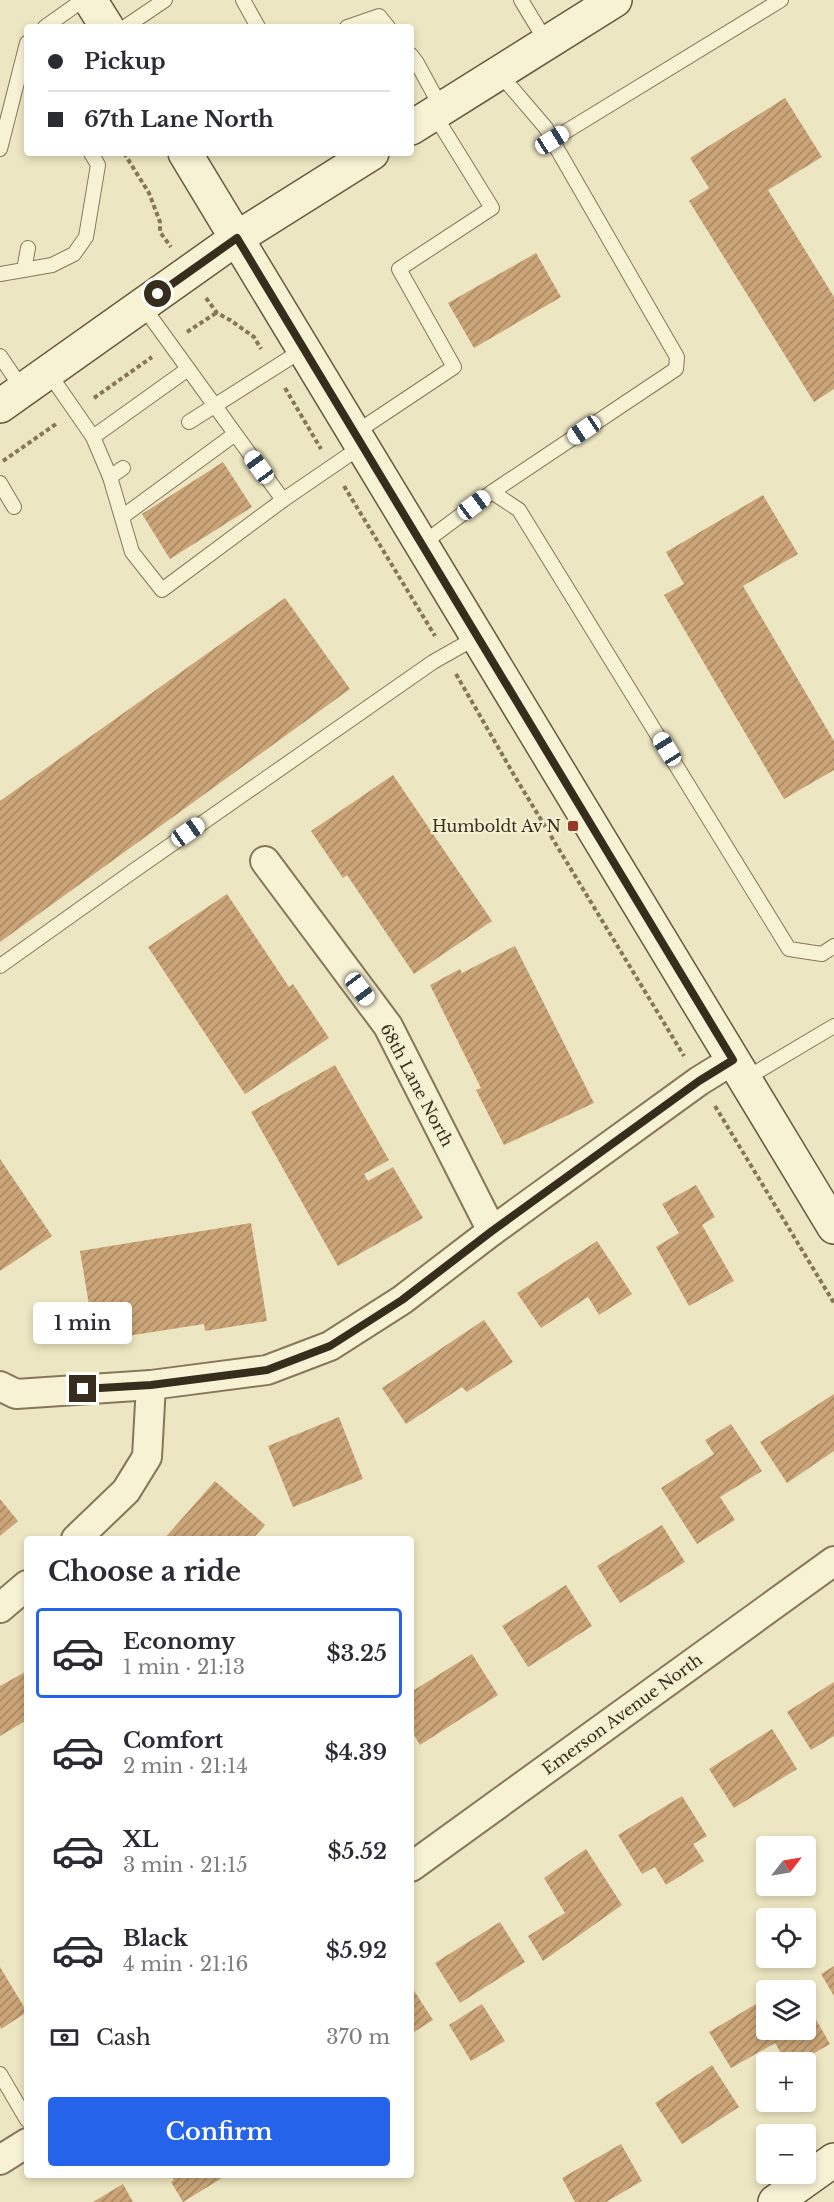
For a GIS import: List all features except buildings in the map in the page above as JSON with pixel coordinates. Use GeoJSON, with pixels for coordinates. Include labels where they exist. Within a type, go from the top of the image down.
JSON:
{"type":"FeatureCollection","features":[{"type":"Feature","properties":{"kind":"street"},"geometry":{"type":"LineString","coordinates":[[90,0],[105,24]]}},
{"type":"Feature","properties":{"kind":"street"},"geometry":{"type":"LineString","coordinates":[[429,117],[615,0]]}},
{"type":"Feature","properties":{"kind":"street"},"geometry":{"type":"LineString","coordinates":[[187,156],[834,1227]]}},
{"type":"Feature","properties":{"kind":"street"},"geometry":{"type":"LineString","coordinates":[[24,389],[237,238],[367,156]]}},
{"type":"Feature","properties":{"kind":"street","name":"68th Lane North"},"geometry":{"type":"LineString","coordinates":[[265,861],[388,1026],[492,1231]]}},
{"type":"Feature","properties":{"kind":"street"},"geometry":{"type":"LineString","coordinates":[[0,1386],[16,1394],[151,1385],[267,1370],[330,1346],[402,1300],[492,1231],[699,1081],[739,1069]]}},
{"type":"Feature","properties":{"kind":"street"},"geometry":{"type":"LineString","coordinates":[[79,1536],[126,1491],[147,1456],[151,1385]]}},
{"type":"Feature","properties":{"kind":"street","name":"Emerson Avenue North"},"geometry":{"type":"LineString","coordinates":[[414,1865],[834,1561]]}},
{"type":"Feature","properties":{"kind":"street"},"geometry":{"type":"LineString","coordinates":[[0,1608],[24,1588]]}},
{"type":"Feature","properties":{"kind":"street"},"geometry":{"type":"LineString","coordinates":[[0,2160],[24,2145]]}},
{"type":"Feature","properties":{"kind":"street"},"geometry":{"type":"LineString","coordinates":[[775,2202],[834,2160]]}},
{"type":"Feature","properties":{"kind":"lane"},"geometry":{"type":"LineString","coordinates":[[49,24],[83,0]]}},
{"type":"Feature","properties":{"kind":"lane"},"geometry":{"type":"LineString","coordinates":[[129,24],[165,0]]}},
{"type":"Feature","properties":{"kind":"lane"},"geometry":{"type":"LineString","coordinates":[[243,0],[256,24]]}},
{"type":"Feature","properties":{"kind":"lane"},"geometry":{"type":"LineString","coordinates":[[521,0],[547,43]]}},
{"type":"Feature","properties":{"kind":"lane"},"geometry":{"type":"LineString","coordinates":[[552,140],[781,0]]}},
{"type":"Feature","properties":{"kind":"lane"},"geometry":{"type":"LineString","coordinates":[[356,24],[379,16],[386,24]]}},
{"type":"Feature","properties":{"kind":"lane"},"geometry":{"type":"LineString","coordinates":[[0,356],[24,389],[75,412],[93,437],[110,477],[132,552],[162,590],[332,466],[359,439],[454,367],[399,269],[492,208],[429,117],[417,63],[414,59]]}},
{"type":"Feature","properties":{"kind":"lane"},"geometry":{"type":"LineString","coordinates":[[0,149],[24,69]]}},
{"type":"Feature","properties":{"kind":"lane"},"geometry":{"type":"LineString","coordinates":[[422,544],[492,492],[676,369],[677,357],[546,128],[499,73]]}},
{"type":"Feature","properties":{"kind":"lane"},"geometry":{"type":"LineString","coordinates":[[0,274],[52,265],[74,254],[86,237],[98,165],[93,156]]}},
{"type":"Feature","properties":{"kind":"lane"},"geometry":{"type":"LineString","coordinates":[[24,270],[28,248]]}},
{"type":"Feature","properties":{"kind":"lane"},"geometry":{"type":"LineString","coordinates":[[142,305],[283,500]]}},
{"type":"Feature","properties":{"kind":"lane"},"geometry":{"type":"LineString","coordinates":[[189,422],[304,349]]}},
{"type":"Feature","properties":{"kind":"lane"},"geometry":{"type":"LineString","coordinates":[[93,437],[188,369]]}},
{"type":"Feature","properties":{"kind":"lane"},"geometry":{"type":"LineString","coordinates":[[122,517],[235,434]]}},
{"type":"Feature","properties":{"kind":"lane"},"geometry":{"type":"LineString","coordinates":[[110,477],[123,468]]}},
{"type":"Feature","properties":{"kind":"lane"},"geometry":{"type":"LineString","coordinates":[[0,483],[14,507]]}},
{"type":"Feature","properties":{"kind":"lane"},"geometry":{"type":"LineString","coordinates":[[492,492],[519,510],[789,949],[822,954],[834,946]]}},
{"type":"Feature","properties":{"kind":"lane"},"geometry":{"type":"LineString","coordinates":[[0,966],[446,655],[478,637]]}},
{"type":"Feature","properties":{"kind":"lane"},"geometry":{"type":"LineString","coordinates":[[739,1069],[834,1026]]}},
{"type":"Feature","properties":{"kind":"lane"},"geometry":{"type":"LineString","coordinates":[[0,2074],[24,2115]]}},
{"type":"Feature","properties":{"kind":"path"},"geometry":{"type":"LineString","coordinates":[[126,156],[149,194],[160,222],[160,232],[217,313],[254,337],[446,655],[514,775],[834,1303]]}},
{"type":"Feature","properties":{"kind":"path"},"geometry":{"type":"LineString","coordinates":[[0,463],[217,313]]}},
{"type":"Feature","properties":{"kind":"place","name":"Humboldt Av N"},"geometry":{"type":"Point","coordinates":[573,826]}},
{"type":"Feature","properties":{"kind":"route"},"geometry":{"type":"LineString","coordinates":[[83,1389],[151,1385],[267,1370],[330,1346],[402,1300],[492,1231],[699,1081],[733,1060],[237,238],[158,294]]}}]}
